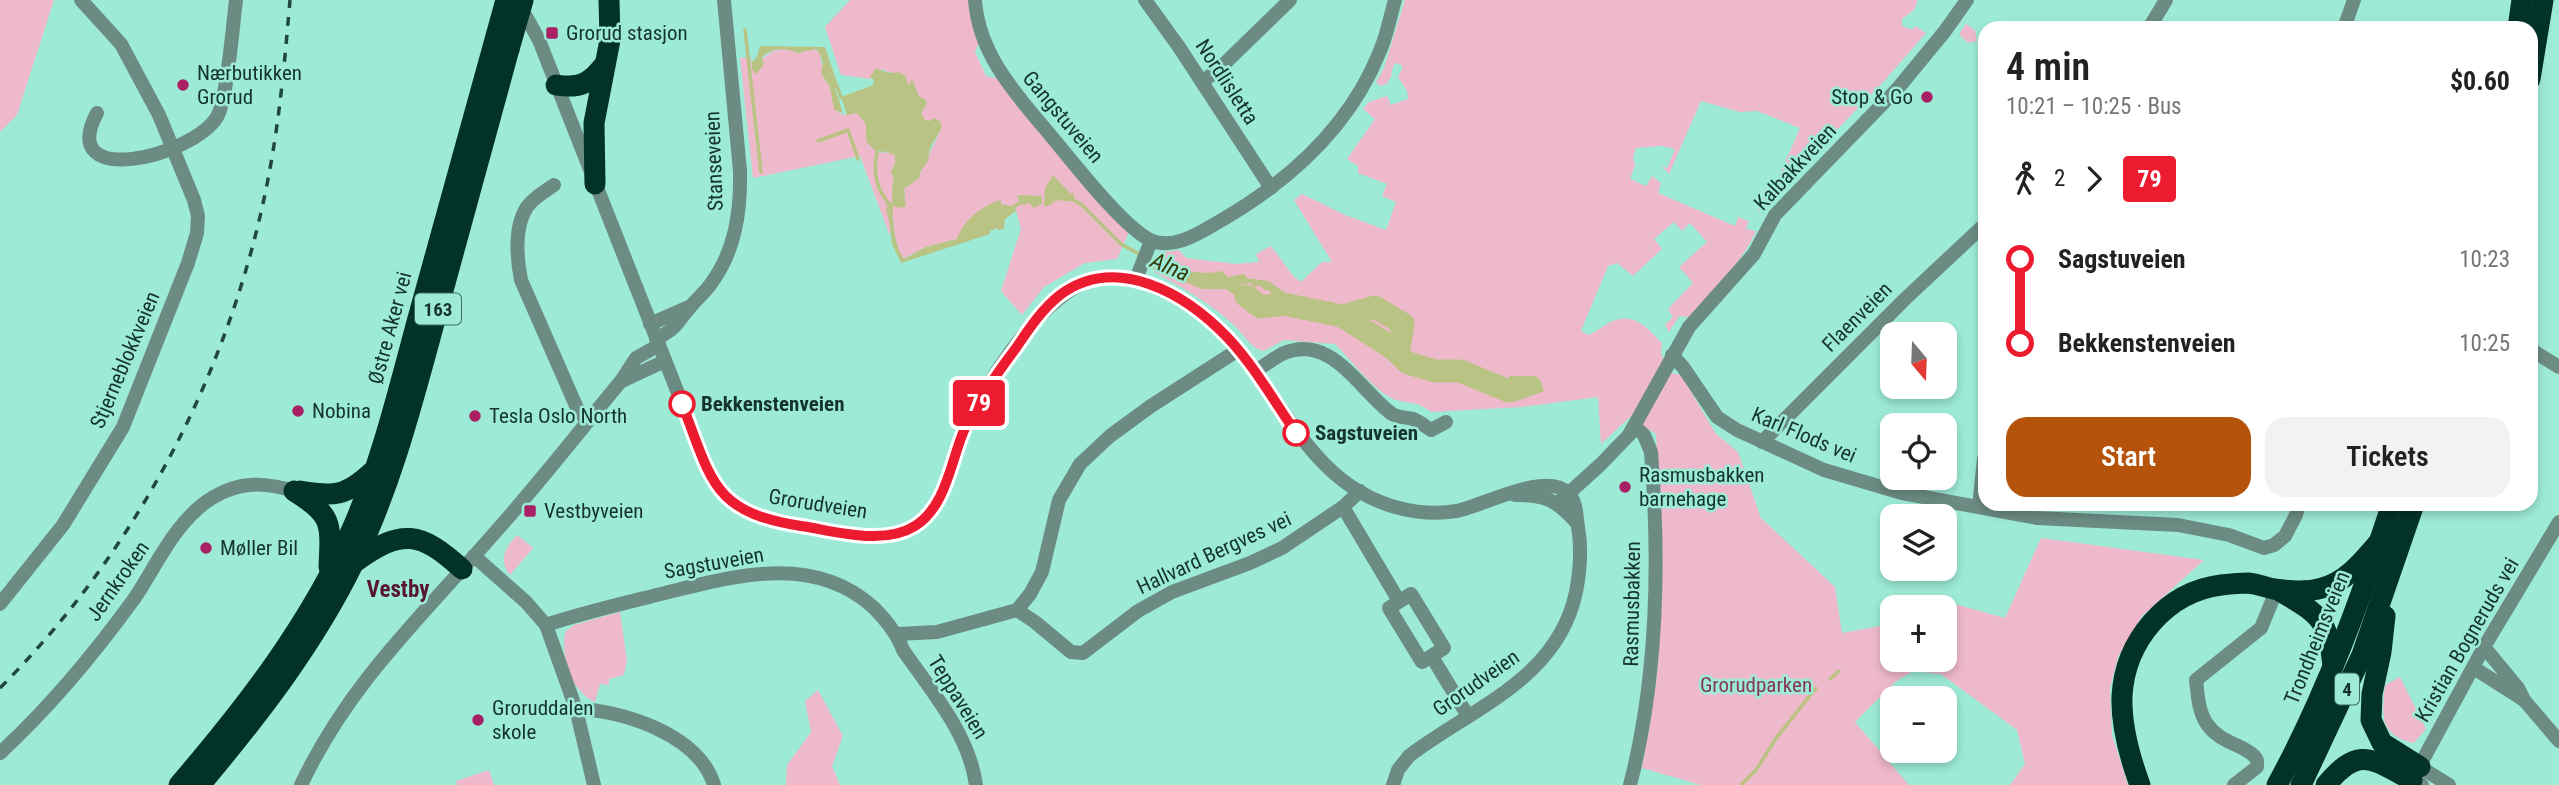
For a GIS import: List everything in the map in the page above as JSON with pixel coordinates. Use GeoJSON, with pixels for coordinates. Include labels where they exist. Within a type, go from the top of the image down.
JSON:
{"type":"FeatureCollection","features":[{"type":"Feature","properties":{"kind":"highway","name":"Østre Aker vei"},"geometry":{"type":"LineString","coordinates":[[179,785],[259,685],[300,625],[329,576],[352,529],[392,415],[506,0]]}},
{"type":"Feature","properties":{"kind":"highway","name":"Østre Aker vei"},"geometry":{"type":"LineString","coordinates":[[200,785],[295,663],[353,563],[381,499],[399,449],[523,0]]}},
{"type":"Feature","properties":{"kind":"highway"},"geometry":{"type":"LineString","coordinates":[[594,184],[594,123],[610,40],[609,0]]}},
{"type":"Feature","properties":{"kind":"highway"},"geometry":{"type":"LineString","coordinates":[[2519,21],[2522,0]]}},
{"type":"Feature","properties":{"kind":"highway"},"geometry":{"type":"LineString","coordinates":[[2538,30],[2543,0]]}},
{"type":"Feature","properties":{"kind":"highway"},"geometry":{"type":"LineString","coordinates":[[556,85],[576,87],[589,81],[603,69]]}},
{"type":"Feature","properties":{"kind":"highway"},"geometry":{"type":"LineString","coordinates":[[294,491],[321,495],[339,494],[356,487],[374,470]]}},
{"type":"Feature","properties":{"kind":"highway"},"geometry":{"type":"LineString","coordinates":[[294,491],[316,504],[326,518],[331,536],[329,576]]}},
{"type":"Feature","properties":{"kind":"highway","name":"Trondheimsveien"},"geometry":{"type":"LineString","coordinates":[[2277,785],[2302,739],[2334,668],[2390,511]]}},
{"type":"Feature","properties":{"kind":"highway","name":"4"},"geometry":{"type":"LineString","coordinates":[[2301,785],[2362,655],[2412,511]]}},
{"type":"Feature","properties":{"kind":"highway"},"geometry":{"type":"LineString","coordinates":[[353,563],[382,544],[406,538],[432,544],[468,563]]}},
{"type":"Feature","properties":{"kind":"highway"},"geometry":{"type":"LineString","coordinates":[[2140,785],[2124,724],[2122,696],[2126,672],[2144,633],[2155,618],[2173,602],[2209,587],[2250,583],[2277,589],[2314,589],[2337,583],[2380,541]]}},
{"type":"Feature","properties":{"kind":"highway"},"geometry":{"type":"LineString","coordinates":[[2277,589],[2309,608],[2323,623],[2329,638],[2334,668]]}},
{"type":"Feature","properties":{"kind":"highway"},"geometry":{"type":"LineString","coordinates":[[2386,590],[2381,652],[2372,694],[2371,720],[2382,743],[2416,779]]}},
{"type":"Feature","properties":{"kind":"highway"},"geometry":{"type":"LineString","coordinates":[[2326,785],[2343,766],[2363,758],[2416,779]]}},
{"type":"Feature","properties":{"kind":"street","name":"Stjerneblokkveien"},"geometry":{"type":"LineString","coordinates":[[0,604],[63,525],[123,427],[188,263],[197,233],[198,216],[159,115],[121,44],[81,0]]}},
{"type":"Feature","properties":{"kind":"street"},"geometry":{"type":"LineString","coordinates":[[97,113],[89,128],[91,147],[99,154],[114,159],[151,157],[197,136],[209,127],[220,110],[236,0]]}},
{"type":"Feature","properties":{"kind":"street","name":"Grorudveien"},"geometry":{"type":"LineString","coordinates":[[516,0],[539,40],[711,477],[729,500],[761,517],[788,524],[856,534],[893,534],[913,528],[932,509],[941,492],[964,430],[975,409],[996,375],[1048,306],[1060,295],[1085,281],[1112,276],[1136,279],[1164,290],[1216,326],[1255,371],[1307,446],[1328,467],[1360,491],[1394,507],[1434,513],[1466,509],[1531,486],[1546,484],[1559,487],[1563,498],[1575,506],[1580,553],[1573,605],[1562,632],[1547,655],[1528,676],[1409,756],[1398,770],[1393,785]]}},
{"type":"Feature","properties":{"kind":"street","name":"Stanseveien"},"geometry":{"type":"LineString","coordinates":[[657,342],[677,327],[709,286],[726,259],[736,229],[740,171],[724,0]]}},
{"type":"Feature","properties":{"kind":"street","name":"Gangstuveien"},"geometry":{"type":"LineString","coordinates":[[975,0],[979,26],[998,71],[1147,251]]}},
{"type":"Feature","properties":{"kind":"street","name":"Nordlisletta"},"geometry":{"type":"LineString","coordinates":[[1145,0],[1271,188]]}},
{"type":"Feature","properties":{"kind":"street"},"geometry":{"type":"LineString","coordinates":[[1202,82],[1290,0]]}},
{"type":"Feature","properties":{"kind":"street"},"geometry":{"type":"LineString","coordinates":[[1136,279],[1147,251],[1195,236],[1248,205],[1318,149],[1341,121],[1381,51],[1395,0]]}},
{"type":"Feature","properties":{"kind":"street","name":"Kalbakkveien"},"geometry":{"type":"LineString","coordinates":[[1635,427],[1672,355],[1695,320],[1754,254],[1775,215],[1899,87],[1940,38],[1967,0]]}},
{"type":"Feature","properties":{"kind":"street"},"geometry":{"type":"LineString","coordinates":[[2153,21],[2166,0]]}},
{"type":"Feature","properties":{"kind":"street"},"geometry":{"type":"LineString","coordinates":[[2346,21],[2354,0]]}},
{"type":"Feature","properties":{"kind":"street"},"geometry":{"type":"LineString","coordinates":[[554,185],[526,208],[517,247],[521,281],[577,408],[587,421]]}},
{"type":"Feature","properties":{"kind":"street","name":"Flaenveien"},"geometry":{"type":"LineString","coordinates":[[1762,442],[1905,299],[1978,231]]}},
{"type":"Feature","properties":{"kind":"street","name":"Stanseveien"},"geometry":{"type":"LineString","coordinates":[[650,324],[690,307]]}},
{"type":"Feature","properties":{"kind":"street"},"geometry":{"type":"LineString","coordinates":[[301,785],[329,730],[374,668],[494,535],[621,381],[636,358],[657,342]]}},
{"type":"Feature","properties":{"kind":"street"},"geometry":{"type":"LineString","coordinates":[[1255,371],[1290,351],[1307,348],[1316,350],[1337,360],[1378,402],[1398,417],[1413,419],[1432,430],[1446,422]]}},
{"type":"Feature","properties":{"kind":"street"},"geometry":{"type":"LineString","coordinates":[[897,634],[937,632],[1017,610],[1042,572],[1059,500],[1080,464],[1110,436],[1151,406],[1238,350]]}},
{"type":"Feature","properties":{"kind":"street"},"geometry":{"type":"LineString","coordinates":[[2538,353],[2559,367]]}},
{"type":"Feature","properties":{"kind":"street","name":"Karl Flods vei"},"geometry":{"type":"LineString","coordinates":[[1672,355],[1684,367],[1717,416],[1794,458],[1844,477],[1914,496],[1978,507]]}},
{"type":"Feature","properties":{"kind":"street"},"geometry":{"type":"LineString","coordinates":[[621,381],[665,360]]}},
{"type":"Feature","properties":{"kind":"street"},"geometry":{"type":"LineString","coordinates":[[1563,498],[1614,452],[1635,427]]}},
{"type":"Feature","properties":{"kind":"street","name":"Rasmusbakken"},"geometry":{"type":"LineString","coordinates":[[1630,785],[1651,678],[1655,615],[1651,452],[1644,435],[1635,427]]}},
{"type":"Feature","properties":{"kind":"street","name":"Jernkroken"},"geometry":{"type":"LineString","coordinates":[[0,753],[82,666],[133,599],[193,512],[219,494],[242,485],[274,485],[294,491]]}},
{"type":"Feature","properties":{"kind":"street","name":"Hallvard Bergves vei"},"geometry":{"type":"LineString","coordinates":[[1017,610],[1071,652],[1083,653],[1138,611],[1172,592],[1250,564],[1282,548],[1343,507],[1360,491]]}},
{"type":"Feature","properties":{"kind":"street"},"geometry":{"type":"LineString","coordinates":[[1343,507],[1399,601]]}},
{"type":"Feature","properties":{"kind":"street","name":"Karl Flods vei"},"geometry":{"type":"LineString","coordinates":[[2000,511],[2037,518],[2178,525],[2230,535],[2263,548],[2274,545],[2284,536],[2297,511]]}},
{"type":"Feature","properties":{"kind":"street","name":"Kristian Bogneruds vei"},"geometry":{"type":"LineString","coordinates":[[2416,779],[2484,646],[2559,522]]}},
{"type":"Feature","properties":{"kind":"street"},"geometry":{"type":"LineString","coordinates":[[468,563],[526,602],[546,625],[576,709],[594,785]]}},
{"type":"Feature","properties":{"kind":"street","name":"Sagstuveien"},"geometry":{"type":"LineString","coordinates":[[546,625],[587,612],[715,582],[765,573],[792,572],[819,577],[857,592],[897,634]]}},
{"type":"Feature","properties":{"kind":"street"},"geometry":{"type":"LineString","coordinates":[[2234,785],[2257,767],[2257,761],[2254,756],[2227,743],[2209,727],[2201,713],[2196,680],[2261,628],[2277,589]]}},
{"type":"Feature","properties":{"kind":"street"},"geometry":{"type":"LineString","coordinates":[[1411,594],[1444,648],[1432,657],[1422,662],[1389,608],[1411,594]]}},
{"type":"Feature","properties":{"kind":"street","name":"Teppaveien"},"geometry":{"type":"LineString","coordinates":[[897,634],[904,650],[966,747],[974,766],[976,785]]}},
{"type":"Feature","properties":{"kind":"street"},"geometry":{"type":"LineString","coordinates":[[2484,646],[2518,688],[2524,701]]}},
{"type":"Feature","properties":{"kind":"street"},"geometry":{"type":"LineString","coordinates":[[1432,657],[1468,716]]}},
{"type":"Feature","properties":{"kind":"street"},"geometry":{"type":"LineString","coordinates":[[2474,668],[2524,701],[2559,741]]}},
{"type":"Feature","properties":{"kind":"street"},"geometry":{"type":"LineString","coordinates":[[576,709],[619,715],[671,736],[705,764],[714,785]]}},
{"type":"Feature","properties":{"kind":"street"},"geometry":{"type":"LineString","coordinates":[[2416,779],[2449,785]]}},
{"type":"Feature","properties":{"kind":"green space"},"geometry":{"type":"Polygon","coordinates":[[[0,0],[54,0],[17,115],[0,132],[0,0]]]}},
{"type":"Feature","properties":{"kind":"green space"},"geometry":{"type":"Polygon","coordinates":[[[850,0],[971,0],[980,40],[975,52],[986,76],[999,79],[1016,104],[1129,232],[1117,259],[1085,263],[1044,287],[1022,315],[1001,291],[1021,229],[1015,207],[1001,204],[1001,200],[957,239],[926,247],[903,259],[895,234],[893,205],[905,196],[904,189],[919,178],[941,122],[925,120],[921,113],[927,103],[919,97],[911,83],[908,85],[903,75],[882,69],[871,79],[841,75],[825,27],[850,0]]]}},
{"type":"Feature","properties":{"kind":"green space","name":"Grorudparken"},"geometry":{"type":"Polygon","coordinates":[[[1405,0],[1918,0],[1914,10],[1902,19],[1902,26],[1912,30],[1915,26],[1926,33],[1885,80],[1758,212],[1759,200],[1765,188],[1773,190],[1800,128],[1757,111],[1740,112],[1701,101],[1669,174],[1662,166],[1667,168],[1675,149],[1662,146],[1636,148],[1633,158],[1635,165],[1630,179],[1646,186],[1652,176],[1661,183],[1658,193],[1735,226],[1738,217],[1749,221],[1746,229],[1756,231],[1743,255],[1726,277],[1689,317],[1679,316],[1669,332],[1665,325],[1673,317],[1668,309],[1693,283],[1679,267],[1707,242],[1690,223],[1682,231],[1674,222],[1654,239],[1662,249],[1633,276],[1617,263],[1608,266],[1581,331],[1589,335],[1613,321],[1628,319],[1640,323],[1652,332],[1662,343],[1661,354],[1672,373],[1681,375],[1716,434],[1738,452],[1761,518],[1835,587],[1842,633],[1880,626],[1880,672],[1911,672],[1891,686],[1880,686],[1880,697],[1855,722],[1880,751],[1880,763],[1890,763],[1909,785],[1701,785],[1642,768],[1659,647],[1660,540],[1656,434],[1630,417],[1601,444],[1598,397],[1522,407],[1431,412],[1425,407],[1398,401],[1386,395],[1335,344],[1284,340],[1264,351],[1259,350],[1217,311],[1154,272],[1158,253],[1179,250],[1186,258],[1236,264],[1259,262],[1256,254],[1271,246],[1294,277],[1301,282],[1322,262],[1332,262],[1294,200],[1302,194],[1345,215],[1386,230],[1396,202],[1382,196],[1387,184],[1358,173],[1358,166],[1347,159],[1375,119],[1363,109],[1369,102],[1387,96],[1391,105],[1408,99],[1407,91],[1398,77],[1403,66],[1395,63],[1387,84],[1380,86],[1376,82],[1384,68],[1405,0]]]}},
{"type":"Feature","properties":{"kind":"green space"},"geometry":{"type":"Polygon","coordinates":[[[1966,24],[1975,30],[1977,41],[1968,43],[1959,34],[1966,24]]]}},
{"type":"Feature","properties":{"kind":"green space"},"geometry":{"type":"Polygon","coordinates":[[[815,49],[820,53],[824,79],[830,87],[838,112],[844,115],[857,113],[864,120],[868,128],[866,134],[877,152],[895,156],[891,172],[894,178],[890,236],[860,156],[753,178],[740,58],[751,57],[752,70],[778,50],[797,53],[815,49]]]}},
{"type":"Feature","properties":{"kind":"green space"},"geometry":{"type":"Polygon","coordinates":[[[517,535],[533,548],[510,575],[504,564],[504,554],[517,535]]]}},
{"type":"Feature","properties":{"kind":"green space"},"geometry":{"type":"Polygon","coordinates":[[[2041,538],[2204,560],[2142,616],[2118,657],[2110,688],[2112,735],[2128,785],[2010,785],[2025,764],[2017,730],[1941,674],[1922,672],[1957,672],[1957,605],[2005,618],[2041,538]]]}},
{"type":"Feature","properties":{"kind":"green space"},"geometry":{"type":"Polygon","coordinates":[[[620,612],[627,660],[624,675],[609,679],[609,685],[600,684],[595,702],[580,690],[569,673],[565,632],[574,625],[620,612]]]}},
{"type":"Feature","properties":{"kind":"green space"},"geometry":{"type":"Polygon","coordinates":[[[2400,677],[2426,729],[2414,743],[2394,735],[2385,723],[2385,685],[2400,677]]]}},
{"type":"Feature","properties":{"kind":"green space"},"geometry":{"type":"Polygon","coordinates":[[[818,690],[843,736],[832,766],[840,785],[786,785],[787,765],[811,732],[805,701],[818,690]]]}},
{"type":"Feature","properties":{"kind":"green space"},"geometry":{"type":"Polygon","coordinates":[[[489,770],[494,785],[457,785],[456,781],[489,770]]]}},
{"type":"Feature","properties":{"kind":"water"},"geometry":{"type":"Polygon","coordinates":[[[760,46],[825,47],[839,88],[835,88],[843,113],[834,110],[830,87],[821,73],[823,63],[816,49],[797,53],[783,49],[769,52],[762,58],[764,64],[756,74],[752,70],[752,62],[757,57],[760,46]]]}},
{"type":"Feature","properties":{"kind":"water"},"geometry":{"type":"Polygon","coordinates":[[[876,68],[888,73],[899,72],[906,77],[908,85],[910,80],[913,81],[919,97],[927,103],[921,113],[925,120],[935,118],[941,122],[941,129],[930,148],[928,161],[919,178],[904,189],[906,206],[893,206],[895,234],[904,259],[926,247],[957,239],[974,215],[1001,200],[1001,204],[1015,207],[1016,211],[1005,219],[1004,228],[998,231],[997,228],[990,231],[990,234],[901,263],[892,244],[886,211],[888,203],[892,203],[894,178],[891,172],[895,156],[870,146],[866,141],[865,124],[857,113],[847,115],[841,97],[873,85],[874,80],[870,77],[876,68]]]}},
{"type":"Feature","properties":{"kind":"water"},"geometry":{"type":"Polygon","coordinates":[[[1053,175],[1071,194],[1073,192],[1074,202],[1057,200],[1044,206],[1045,188],[1053,175]]]}},
{"type":"Feature","properties":{"kind":"water"},"geometry":{"type":"Polygon","coordinates":[[[1017,195],[1042,196],[1042,204],[1034,208],[1029,203],[1024,205],[1017,195]]]}},
{"type":"Feature","properties":{"kind":"water"},"geometry":{"type":"Polygon","coordinates":[[[1156,258],[1196,272],[1222,271],[1228,277],[1244,274],[1247,278],[1268,281],[1287,294],[1260,315],[1251,310],[1248,314],[1247,304],[1226,289],[1202,289],[1152,268],[1156,258]],[[1251,283],[1239,285],[1252,297],[1256,295],[1267,303],[1272,296],[1270,291],[1261,286],[1254,288],[1251,283]]]}},
{"type":"Feature","properties":{"kind":"water"},"geometry":{"type":"Polygon","coordinates":[[[1509,376],[1536,376],[1544,391],[1517,401],[1509,401],[1509,376]]]}},
{"type":"Feature","properties":{"kind":"waterway"},"geometry":{"type":"LineString","coordinates":[[745,30],[761,172]]}},
{"type":"Feature","properties":{"kind":"waterway"},"geometry":{"type":"LineString","coordinates":[[837,86],[841,97]]}},
{"type":"Feature","properties":{"kind":"waterway"},"geometry":{"type":"LineString","coordinates":[[818,141],[848,130],[858,159]]}},
{"type":"Feature","properties":{"kind":"waterway"},"geometry":{"type":"LineString","coordinates":[[877,152],[877,180],[881,193],[890,205]]}},
{"type":"Feature","properties":{"kind":"waterway","name":"Alna"},"geometry":{"type":"LineString","coordinates":[[1012,208],[1026,199]]}},
{"type":"Feature","properties":{"kind":"waterway","name":"Alna"},"geometry":{"type":"LineString","coordinates":[[1072,199],[1082,205],[1121,244],[1141,255]]}},
{"type":"Feature","properties":{"kind":"waterway","name":"Alna"},"geometry":{"type":"LineString","coordinates":[[1246,296],[1261,307],[1283,304],[1342,316],[1391,347],[1408,363],[1435,371],[1460,371],[1509,391]]}},
{"type":"Feature","properties":{"kind":"waterway"},"geometry":{"type":"LineString","coordinates":[[1342,316],[1375,307],[1403,324],[1398,353]]}},
{"type":"Feature","properties":{"kind":"waterway"},"geometry":{"type":"LineString","coordinates":[[1830,679],[1839,671]]}},
{"type":"Feature","properties":{"kind":"waterway"},"geometry":{"type":"LineString","coordinates":[[1741,785],[1756,770],[1777,737],[1816,688]]}},
{"type":"Feature","properties":{"kind":"railway"},"geometry":{"type":"LineString","coordinates":[[0,688],[50,634],[95,576],[136,515],[173,451],[204,385],[231,316],[253,246],[269,174],[279,109],[290,0]]}},
{"type":"Feature","properties":{"kind":"bus line","name":"79"},"geometry":{"type":"LineString","coordinates":[[682,404],[711,477],[722,494],[737,506],[761,517],[788,524],[856,534],[883,535],[901,532],[913,528],[932,509],[975,409],[996,375],[1048,306],[1074,286],[1112,276],[1136,279],[1164,290],[1216,326],[1255,371],[1296,433]]}},
{"type":"Feature","properties":{"kind":"place","name":"Grorud stasjon"},"geometry":{"type":"Point","coordinates":[552,33]}},
{"type":"Feature","properties":{"kind":"place","name":"Nærbutikken Grorud"},"geometry":{"type":"Point","coordinates":[183,85]}},
{"type":"Feature","properties":{"kind":"place","name":"Stop & Go"},"geometry":{"type":"Point","coordinates":[1927,97]}},
{"type":"Feature","properties":{"kind":"place","name":"Bekkenstenveien"},"geometry":{"type":"Point","coordinates":[682,404]}},
{"type":"Feature","properties":{"kind":"place","name":"Nobina"},"geometry":{"type":"Point","coordinates":[298,411]}},
{"type":"Feature","properties":{"kind":"place","name":"Tesla Oslo North"},"geometry":{"type":"Point","coordinates":[475,416]}},
{"type":"Feature","properties":{"kind":"place","name":"Sagstuveien"},"geometry":{"type":"Point","coordinates":[1296,433]}},
{"type":"Feature","properties":{"kind":"place","name":"Rasmusbakken barnehage"},"geometry":{"type":"Point","coordinates":[1625,487]}},
{"type":"Feature","properties":{"kind":"place","name":"Vestbyveien"},"geometry":{"type":"Point","coordinates":[530,511]}},
{"type":"Feature","properties":{"kind":"place","name":"Møller Bil"},"geometry":{"type":"Point","coordinates":[206,548]}},
{"type":"Feature","properties":{"kind":"place","name":"Groruddalen skole"},"geometry":{"type":"Point","coordinates":[478,720]}},
{"type":"Feature","properties":{"kind":"district","name":"Vestby"},"geometry":{"type":"Point","coordinates":[398,589]}}]}
